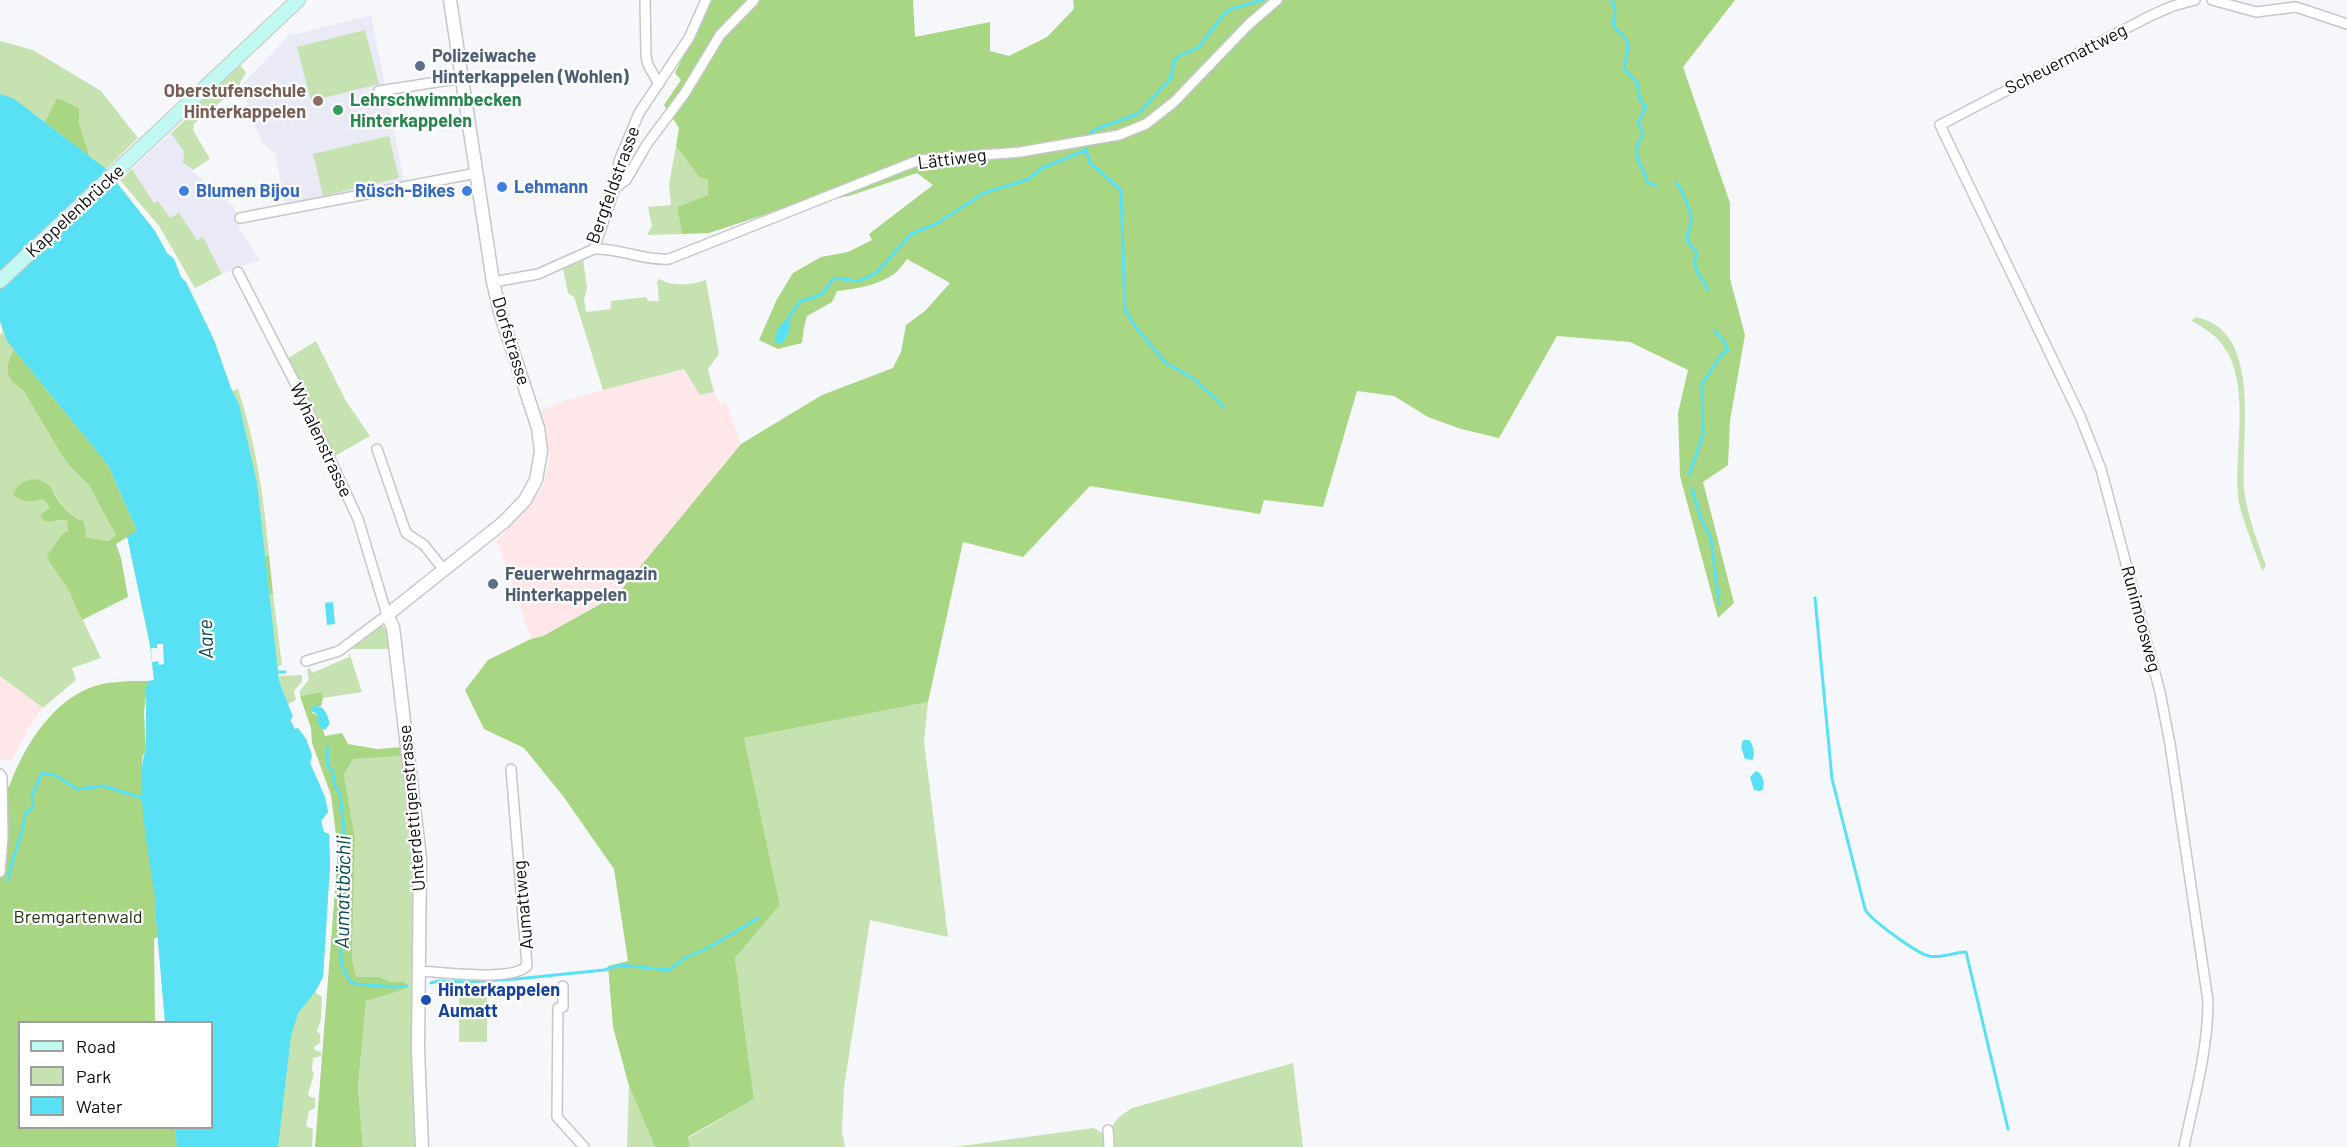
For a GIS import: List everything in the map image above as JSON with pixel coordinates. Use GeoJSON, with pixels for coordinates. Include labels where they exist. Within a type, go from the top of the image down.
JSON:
{"type":"FeatureCollection","features":[{"type":"Feature","properties":{"kind":"main road","name":"Kappelenbrücke"},"geometry":{"type":"LineString","coordinates":[[0,281],[298,0]]}},
{"type":"Feature","properties":{"kind":"street","name":"Dorfstrasse"},"geometry":{"type":"LineString","coordinates":[[387,615],[518,509],[531,492],[539,469],[541,451],[538,428],[500,312],[493,282],[450,0]]}},
{"type":"Feature","properties":{"kind":"street"},"geometry":{"type":"LineString","coordinates":[[645,0],[646,56],[659,84]]}},
{"type":"Feature","properties":{"kind":"street","name":"Bergfeldstrasse"},"geometry":{"type":"LineString","coordinates":[[493,282],[538,274],[594,249],[615,188],[619,161],[639,112],[689,38],[706,0]]}},
{"type":"Feature","properties":{"kind":"street"},"geometry":{"type":"LineString","coordinates":[[615,188],[626,180],[647,144],[685,93],[720,35],[754,0]]}},
{"type":"Feature","properties":{"kind":"street","name":"Lättiweg"},"geometry":{"type":"LineString","coordinates":[[594,249],[612,249],[657,259],[669,259],[919,160],[1020,152],[1097,140],[1134,130],[1160,114],[1249,24],[1277,0]]}},
{"type":"Feature","properties":{"kind":"street","name":"Scheuermattweg"},"geometry":{"type":"LineString","coordinates":[[1940,125],[2152,15],[2195,0]]}},
{"type":"Feature","properties":{"kind":"street"},"geometry":{"type":"LineString","coordinates":[[2212,0],[2256,12],[2296,7],[2347,24]]}},
{"type":"Feature","properties":{"kind":"street"},"geometry":{"type":"LineString","coordinates":[[379,91],[463,78]]}},
{"type":"Feature","properties":{"kind":"street","name":"Runimoosweg"},"geometry":{"type":"LineString","coordinates":[[1940,125],[2088,435],[2113,511],[2160,692],[2170,744],[2208,1001],[2206,1050],[2184,1147]]}},
{"type":"Feature","properties":{"kind":"street"},"geometry":{"type":"LineString","coordinates":[[240,218],[477,173]]}},
{"type":"Feature","properties":{"kind":"street","name":"Wyhalenstrasse"},"geometry":{"type":"LineString","coordinates":[[237,272],[294,381],[358,519],[387,615]]}},
{"type":"Feature","properties":{"kind":"street"},"geometry":{"type":"LineString","coordinates":[[377,449],[406,533],[424,545],[444,570]]}},
{"type":"Feature","properties":{"kind":"street"},"geometry":{"type":"LineString","coordinates":[[306,661],[339,651],[387,615]]}},
{"type":"Feature","properties":{"kind":"street","name":"Unterdettigenstrasse"},"geometry":{"type":"LineString","coordinates":[[387,615],[393,627],[419,838],[421,888],[417,1050],[422,1147]]}},
{"type":"Feature","properties":{"kind":"street","name":"Aumattweg"},"geometry":{"type":"LineString","coordinates":[[419,970],[480,975],[514,972],[528,966],[511,769]]}},
{"type":"Feature","properties":{"kind":"street"},"geometry":{"type":"LineString","coordinates":[[0,774],[3,819],[0,872]]}},
{"type":"Feature","properties":{"kind":"street"},"geometry":{"type":"LineString","coordinates":[[563,986],[563,1007],[558,1008],[557,1118],[584,1147]]}},
{"type":"Feature","properties":{"kind":"street"},"geometry":{"type":"LineString","coordinates":[[1108,1130],[1109,1147]]}},
{"type":"Feature","properties":{"kind":"shaded area","name":"Oberstufenschule Hinterkappelen"},"geometry":{"type":"Polygon","coordinates":[[[371,15],[405,185],[286,208],[275,154],[262,142],[251,118],[243,84],[292,32],[293,35],[371,15]]]}},
{"type":"Feature","properties":{"kind":"shaded area"},"geometry":{"type":"Polygon","coordinates":[[[171,133],[184,152],[183,163],[235,208],[240,230],[260,260],[222,274],[203,237],[198,240],[170,219],[158,201],[154,203],[132,169],[171,133]]]}},
{"type":"Feature","properties":{"kind":"shaded area"},"geometry":{"type":"Polygon","coordinates":[[[685,369],[700,395],[714,392],[720,404],[726,402],[741,444],[617,595],[543,636],[531,639],[497,541],[543,487],[550,455],[539,412],[566,400],[685,369]]]}},
{"type":"Feature","properties":{"kind":"shaded area"},"geometry":{"type":"Polygon","coordinates":[[[0,676],[43,708],[33,721],[11,761],[0,759],[0,676]]]}},
{"type":"Feature","properties":{"kind":"green space"},"geometry":{"type":"Polygon","coordinates":[[[710,0],[913,0],[915,37],[990,22],[990,51],[1009,56],[1047,37],[1074,9],[1073,0],[1735,0],[1683,67],[1730,203],[1730,279],[1745,335],[1730,420],[1728,465],[1703,482],[1734,603],[1718,618],[1680,476],[1678,413],[1688,370],[1630,342],[1557,336],[1499,438],[1461,429],[1428,417],[1394,396],[1357,391],[1323,507],[1264,500],[1260,514],[1090,486],[1023,557],[963,542],[928,702],[744,738],[780,905],[735,958],[754,1099],[688,1137],[690,1147],[655,1147],[629,1086],[613,1027],[608,966],[628,961],[614,869],[563,796],[524,748],[484,729],[465,690],[488,660],[531,639],[543,636],[617,595],[741,444],[822,395],[893,368],[901,352],[906,325],[925,311],[950,283],[907,259],[894,274],[881,281],[859,288],[837,291],[832,302],[807,316],[802,343],[778,349],[759,340],[777,299],[793,273],[821,257],[848,252],[872,240],[869,234],[933,185],[917,173],[849,196],[788,207],[709,233],[682,234],[677,207],[708,195],[708,180],[699,177],[676,146],[679,128],[664,105],[681,80],[675,73],[710,0]]]}},
{"type":"Feature","properties":{"kind":"green space"},"geometry":{"type":"Polygon","coordinates":[[[365,30],[379,84],[311,101],[297,47],[365,30]]]}},
{"type":"Feature","properties":{"kind":"green space"},"geometry":{"type":"Polygon","coordinates":[[[0,41],[33,50],[101,91],[138,138],[106,169],[155,231],[167,253],[174,259],[214,340],[232,391],[238,389],[244,409],[265,513],[269,555],[265,556],[269,595],[273,594],[282,665],[278,666],[279,676],[302,675],[302,681],[294,691],[296,700],[287,705],[293,717],[290,719],[295,729],[298,728],[306,739],[312,755],[310,763],[325,797],[328,812],[321,821],[324,832],[329,834],[330,865],[323,977],[315,992],[322,997],[321,1019],[317,1031],[320,1034],[320,1043],[314,1047],[315,1050],[321,1052],[321,1056],[313,1058],[314,1074],[308,1094],[315,1098],[315,1108],[309,1111],[306,1126],[313,1129],[312,1147],[177,1147],[175,1129],[213,1129],[213,1021],[165,1021],[155,907],[148,681],[154,680],[150,645],[127,536],[137,531],[114,476],[44,386],[15,385],[23,390],[58,449],[89,485],[117,535],[109,541],[84,537],[83,521],[65,508],[52,488],[41,499],[46,502],[53,520],[68,521],[68,531],[62,534],[46,557],[68,589],[101,658],[72,668],[76,680],[43,708],[0,676],[0,334],[3,333],[0,321],[0,41]],[[57,99],[88,155],[79,123],[79,108],[57,99]]]}},
{"type":"Feature","properties":{"kind":"green space"},"geometry":{"type":"Polygon","coordinates":[[[240,65],[246,72],[240,86],[194,124],[193,130],[210,159],[193,170],[183,163],[184,152],[171,133],[240,65]]]}},
{"type":"Feature","properties":{"kind":"green space"},"geometry":{"type":"Polygon","coordinates":[[[57,98],[79,108],[79,123],[89,156],[45,122],[57,98]]]}},
{"type":"Feature","properties":{"kind":"green space"},"geometry":{"type":"Polygon","coordinates":[[[389,136],[399,178],[323,196],[313,154],[389,136]]]}},
{"type":"Feature","properties":{"kind":"green space"},"geometry":{"type":"Polygon","coordinates":[[[676,146],[699,177],[708,180],[708,195],[677,207],[682,234],[647,235],[652,226],[648,207],[671,205],[669,184],[676,146]]]}},
{"type":"Feature","properties":{"kind":"green space"},"geometry":{"type":"Polygon","coordinates":[[[132,169],[154,203],[158,201],[170,218],[179,213],[197,240],[203,237],[222,274],[195,288],[159,226],[120,180],[132,169]]]}},
{"type":"Feature","properties":{"kind":"green space"},"geometry":{"type":"Polygon","coordinates":[[[583,259],[587,288],[584,299],[586,312],[611,309],[611,301],[646,297],[648,301],[659,301],[657,281],[659,279],[664,282],[682,284],[706,280],[719,354],[708,369],[714,392],[700,395],[684,369],[603,390],[574,297],[568,293],[563,268],[583,259]]]}},
{"type":"Feature","properties":{"kind":"green space"},"geometry":{"type":"Polygon","coordinates":[[[2195,317],[2218,326],[2232,343],[2241,366],[2245,421],[2245,496],[2251,523],[2266,566],[2262,571],[2239,505],[2237,479],[2240,419],[2237,380],[2224,347],[2214,335],[2192,321],[2195,317]]]}},
{"type":"Feature","properties":{"kind":"green space"},"geometry":{"type":"Polygon","coordinates":[[[316,341],[346,401],[370,436],[333,457],[285,360],[316,341]]]}},
{"type":"Feature","properties":{"kind":"green space"},"geometry":{"type":"Polygon","coordinates":[[[14,350],[108,465],[137,531],[116,544],[128,597],[82,620],[68,589],[46,557],[62,534],[68,531],[68,521],[46,522],[40,516],[49,508],[46,502],[41,499],[23,500],[13,495],[15,490],[27,480],[42,481],[49,485],[67,511],[83,521],[85,537],[109,541],[116,535],[89,485],[69,465],[23,390],[10,377],[8,367],[14,350]]]}},
{"type":"Feature","properties":{"kind":"green space"},"geometry":{"type":"Polygon","coordinates":[[[269,555],[273,594],[269,595],[265,556],[269,555]]]}},
{"type":"Feature","properties":{"kind":"green space"},"geometry":{"type":"Polygon","coordinates":[[[380,625],[388,629],[390,649],[349,649],[349,647],[380,625]]]}},
{"type":"Feature","properties":{"kind":"green space"},"geometry":{"type":"Polygon","coordinates":[[[349,652],[362,692],[323,698],[322,692],[300,696],[300,691],[309,679],[307,670],[310,668],[312,673],[349,657],[349,652]]]}},
{"type":"Feature","properties":{"kind":"green space","name":"Bremgartenwald"},"geometry":{"type":"Polygon","coordinates":[[[148,681],[144,712],[146,749],[142,758],[143,807],[156,902],[158,937],[154,939],[155,1021],[18,1021],[18,1129],[175,1129],[177,1147],[0,1147],[0,781],[9,787],[23,755],[56,710],[85,690],[102,684],[148,681]]]}},
{"type":"Feature","properties":{"kind":"green space"},"geometry":{"type":"Polygon","coordinates":[[[322,692],[321,706],[318,706],[312,713],[318,715],[325,736],[342,733],[348,744],[377,749],[403,747],[404,756],[353,759],[344,775],[355,838],[352,959],[356,977],[380,977],[390,982],[405,982],[405,989],[366,1001],[358,1087],[363,1147],[315,1147],[338,851],[331,795],[312,743],[311,728],[300,696],[322,692]]]}},
{"type":"Feature","properties":{"kind":"green space"},"geometry":{"type":"Polygon","coordinates":[[[928,702],[924,741],[948,937],[870,920],[844,1088],[842,1132],[845,1147],[690,1147],[688,1138],[754,1099],[735,958],[780,905],[744,738],[928,702]]]}},
{"type":"Feature","properties":{"kind":"green space"},"geometry":{"type":"Polygon","coordinates":[[[404,756],[415,856],[412,1047],[417,1147],[363,1147],[358,1087],[366,1000],[405,989],[405,983],[390,982],[380,977],[356,978],[352,959],[355,838],[344,775],[353,759],[404,756]]]}},
{"type":"Feature","properties":{"kind":"green space"},"geometry":{"type":"Polygon","coordinates":[[[459,989],[487,989],[487,1042],[459,1042],[459,989]]]}},
{"type":"Feature","properties":{"kind":"green space"},"geometry":{"type":"Polygon","coordinates":[[[1293,1063],[1303,1147],[1112,1147],[1114,1123],[1132,1108],[1293,1063]]]}},
{"type":"Feature","properties":{"kind":"green space"},"geometry":{"type":"Polygon","coordinates":[[[629,1086],[655,1147],[627,1147],[629,1086]]]}},
{"type":"Feature","properties":{"kind":"green space"},"geometry":{"type":"Polygon","coordinates":[[[1093,1128],[1103,1133],[1105,1147],[954,1147],[1093,1128]]]}},
{"type":"Feature","properties":{"kind":"water","name":"Aare"},"geometry":{"type":"Polygon","coordinates":[[[0,94],[13,98],[106,169],[155,231],[186,282],[214,340],[239,404],[257,483],[279,681],[293,717],[290,720],[295,729],[298,728],[306,739],[312,755],[310,763],[325,797],[328,812],[321,821],[324,832],[329,834],[330,865],[323,977],[315,992],[298,1013],[291,1036],[278,1147],[177,1147],[175,1129],[213,1129],[213,1021],[165,1021],[156,902],[142,802],[142,763],[146,749],[146,689],[148,681],[154,680],[150,645],[127,536],[137,531],[108,465],[7,341],[0,321],[0,94]]]}},
{"type":"Feature","properties":{"kind":"water"},"geometry":{"type":"Polygon","coordinates":[[[786,319],[790,322],[788,335],[782,343],[775,343],[777,329],[786,319]]]}},
{"type":"Feature","properties":{"kind":"water"},"geometry":{"type":"Polygon","coordinates":[[[333,602],[335,624],[327,625],[325,603],[333,602]]]}},
{"type":"Feature","properties":{"kind":"water"},"geometry":{"type":"Polygon","coordinates":[[[313,706],[323,708],[326,713],[330,723],[326,729],[322,729],[317,722],[318,715],[311,710],[313,706]]]}},
{"type":"Feature","properties":{"kind":"water"},"geometry":{"type":"Polygon","coordinates":[[[1743,740],[1749,740],[1752,744],[1754,753],[1752,760],[1745,759],[1741,747],[1743,740]]]}},
{"type":"Feature","properties":{"kind":"water"},"geometry":{"type":"Polygon","coordinates":[[[1756,771],[1764,781],[1763,789],[1760,791],[1754,790],[1750,777],[1756,771]]]}},
{"type":"Feature","properties":{"kind":"pier"},"geometry":{"type":"Polygon","coordinates":[[[157,644],[163,644],[164,664],[159,665],[158,661],[152,662],[151,648],[157,648],[157,644]]]}},
{"type":"Feature","properties":{"kind":"waterway"},"geometry":{"type":"LineString","coordinates":[[787,321],[799,302],[822,294],[834,278],[858,281],[870,276],[877,272],[911,234],[936,224],[984,193],[1029,179],[1042,168],[1086,150],[1091,133],[1096,129],[1138,114],[1171,78],[1174,61],[1179,56],[1199,47],[1224,14],[1231,9],[1263,0]]}},
{"type":"Feature","properties":{"kind":"waterway"},"geometry":{"type":"LineString","coordinates":[[1612,0],[1615,10],[1613,25],[1626,39],[1628,47],[1624,69],[1637,82],[1640,101],[1646,106],[1638,123],[1643,132],[1637,147],[1637,156],[1647,182],[1656,186]]}},
{"type":"Feature","properties":{"kind":"waterway"},"geometry":{"type":"LineString","coordinates":[[1086,150],[1090,163],[1121,190],[1125,310],[1137,329],[1166,363],[1194,379],[1224,407]]}},
{"type":"Feature","properties":{"kind":"waterway"},"geometry":{"type":"LineString","coordinates":[[1676,183],[1691,216],[1687,241],[1697,253],[1696,268],[1708,290]]}},
{"type":"Feature","properties":{"kind":"waterway"},"geometry":{"type":"LineString","coordinates":[[1689,475],[1703,435],[1702,384],[1721,355],[1728,350],[1715,331]]}},
{"type":"Feature","properties":{"kind":"waterway"},"geometry":{"type":"LineString","coordinates":[[1692,489],[1701,519],[1711,538],[1719,604]]}},
{"type":"Feature","properties":{"kind":"waterway"},"geometry":{"type":"LineString","coordinates":[[1815,598],[1832,779],[1865,909],[1884,928],[1923,954],[1938,957],[1966,952],[2008,1129]]}},
{"type":"Feature","properties":{"kind":"waterway"},"geometry":{"type":"LineString","coordinates":[[275,672],[285,672]]}},
{"type":"Feature","properties":{"kind":"waterway","name":"Aumattbächli"},"geometry":{"type":"LineString","coordinates":[[327,747],[328,767],[332,769],[335,786],[340,793],[344,830],[342,852],[345,883],[340,911],[343,969],[350,981],[356,984],[407,986]]}},
{"type":"Feature","properties":{"kind":"waterway"},"geometry":{"type":"LineString","coordinates":[[8,881],[25,814],[33,807],[32,794],[43,773],[55,775],[77,789],[104,786],[145,799]]}},
{"type":"Feature","properties":{"kind":"waterway","name":"Aumattbächli"},"geometry":{"type":"LineString","coordinates":[[431,983],[516,979],[604,970],[620,965],[669,970],[683,959],[710,947],[758,918]]}},
{"type":"Feature","properties":{"kind":"place","name":"Polizeiwache Hinterkappelen (Wohlen)"},"geometry":{"type":"Point","coordinates":[420,66]}},
{"type":"Feature","properties":{"kind":"place","name":"Oberstufenschule Hinterkappelen"},"geometry":{"type":"Point","coordinates":[318,101]}},
{"type":"Feature","properties":{"kind":"place","name":"Lehrschwimmbecken Hinterkappelen"},"geometry":{"type":"Point","coordinates":[338,110]}},
{"type":"Feature","properties":{"kind":"place","name":"Lehmann"},"geometry":{"type":"Point","coordinates":[502,187]}},
{"type":"Feature","properties":{"kind":"place","name":"Blumen Bijou"},"geometry":{"type":"Point","coordinates":[184,191]}},
{"type":"Feature","properties":{"kind":"place","name":"Rüsch-Bikes"},"geometry":{"type":"Point","coordinates":[467,191]}},
{"type":"Feature","properties":{"kind":"place","name":"Feuerwehrmagazin Hinterkappelen"},"geometry":{"type":"Point","coordinates":[493,584]}},
{"type":"Feature","properties":{"kind":"place","name":"Hinterkappelen Aumatt"},"geometry":{"type":"Point","coordinates":[426,1000]}}]}
